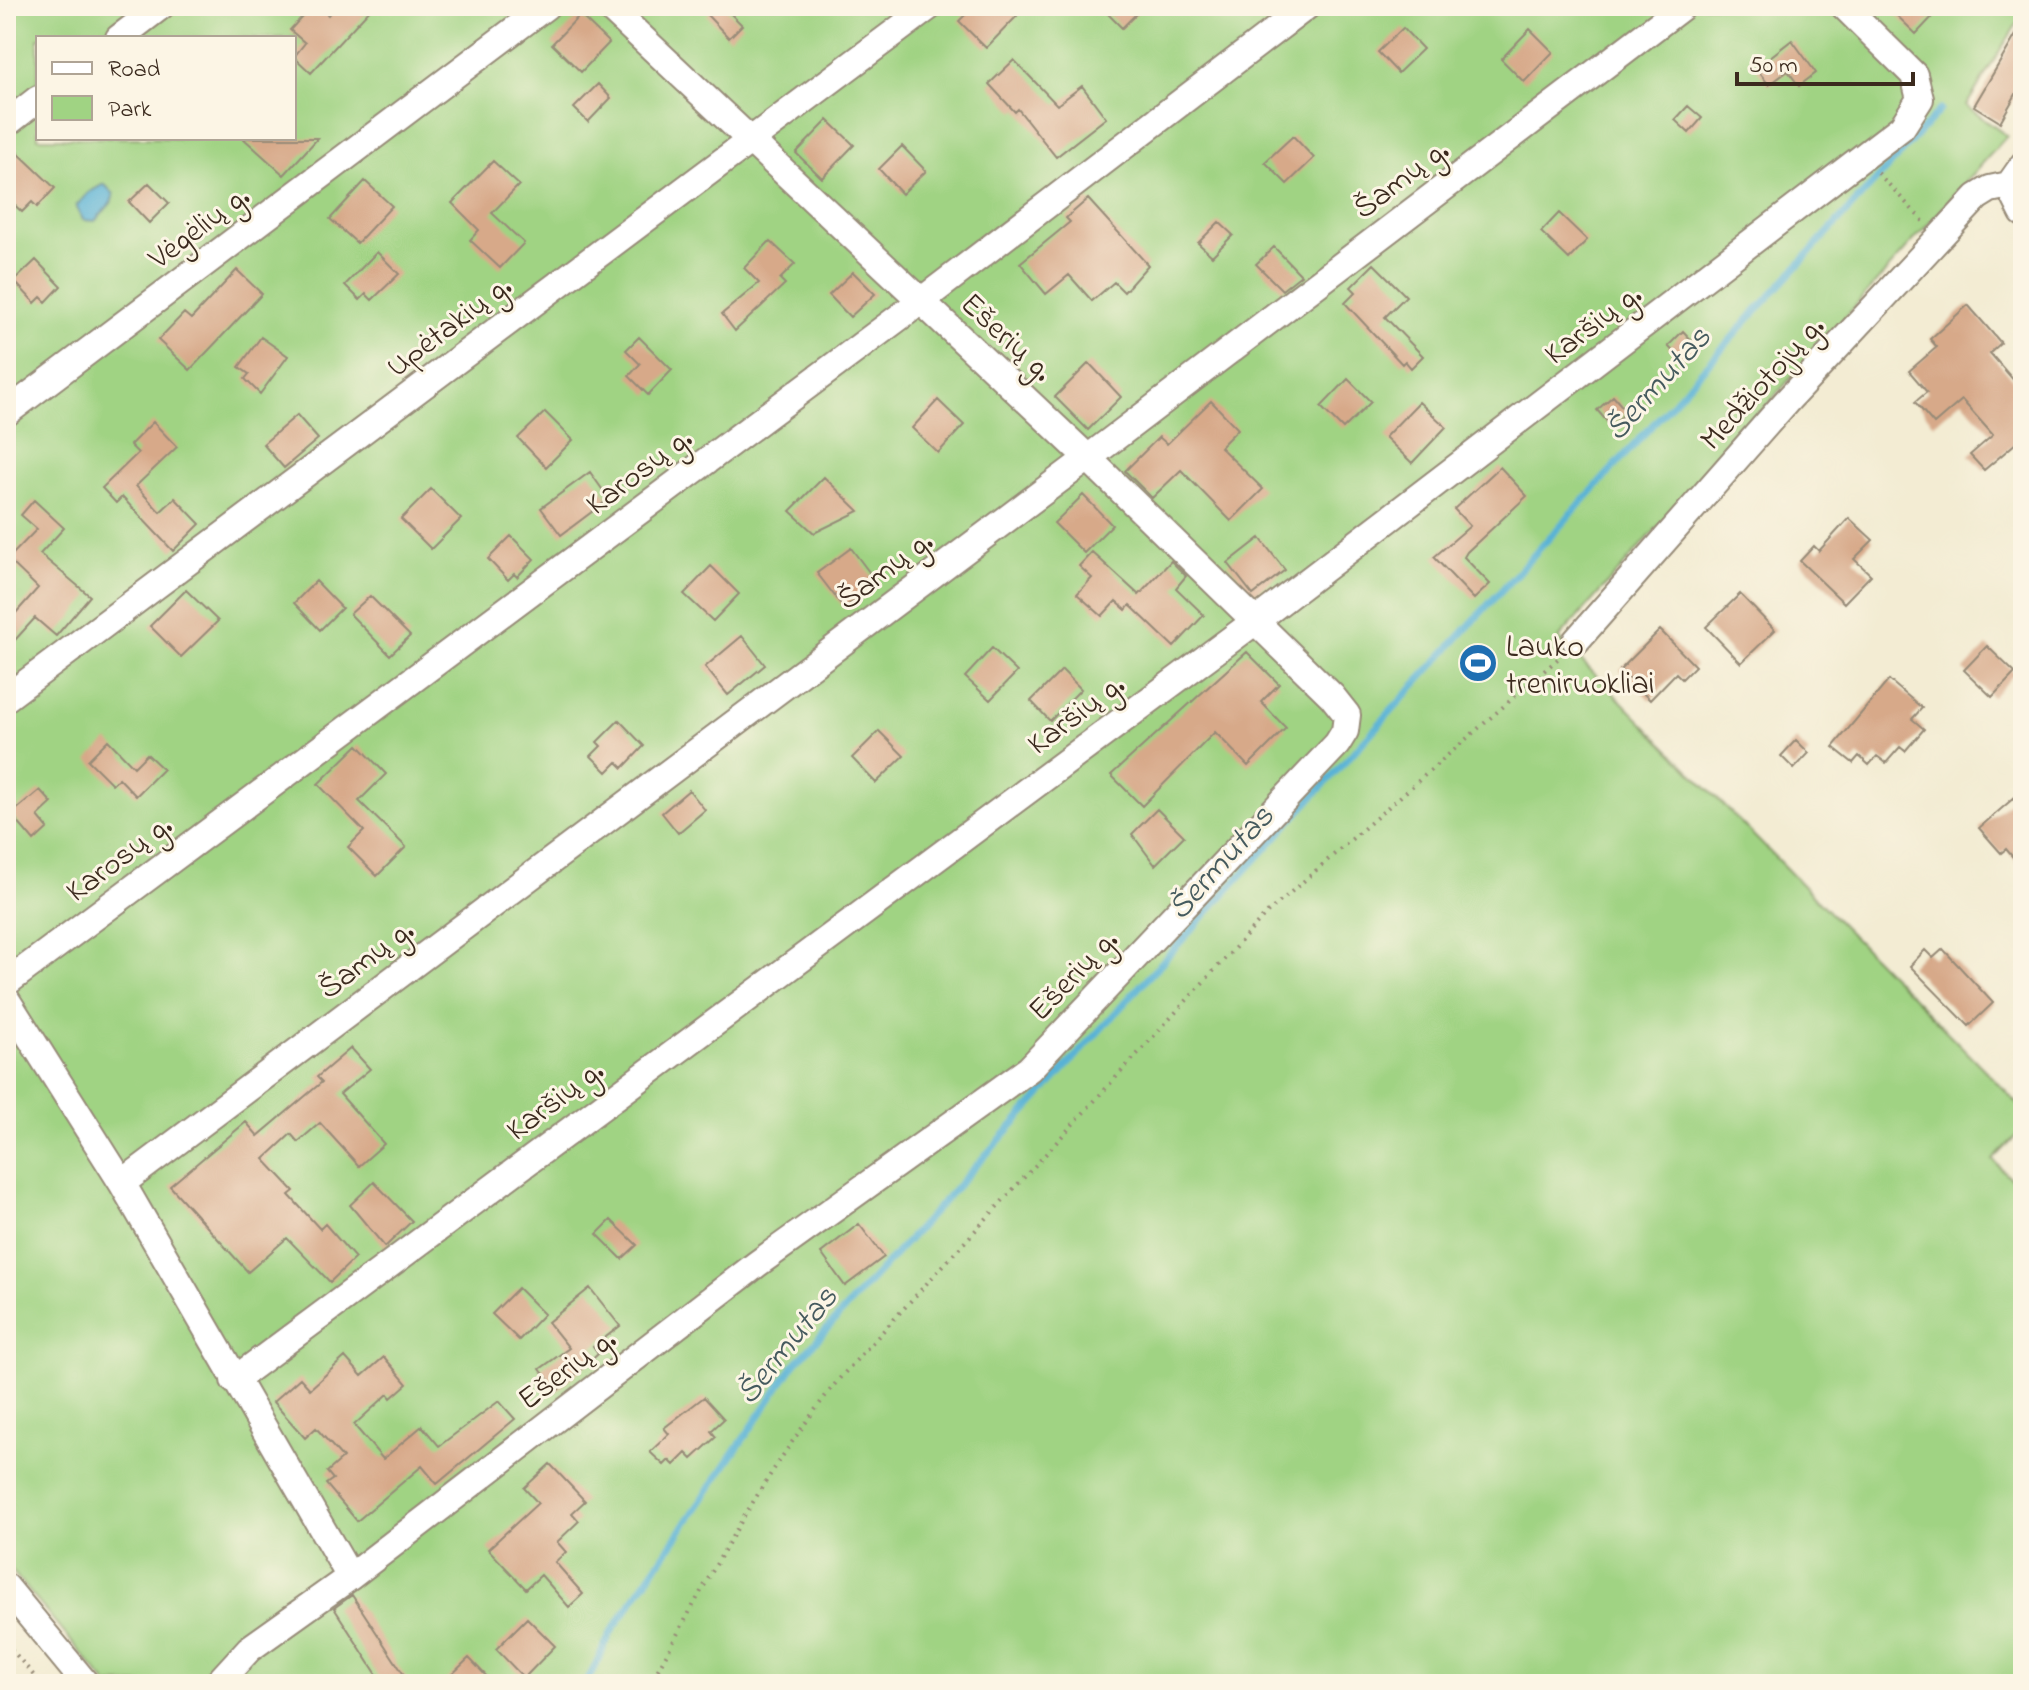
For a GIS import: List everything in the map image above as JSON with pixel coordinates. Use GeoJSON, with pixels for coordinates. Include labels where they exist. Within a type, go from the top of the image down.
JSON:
{"type":"FeatureCollection","features":[{"type":"Feature","properties":{"kind":"street"},"geometry":{"type":"LineString","coordinates":[[122,36],[161,6]]}},
{"type":"Feature","properties":{"kind":"street","name":"Vėgėlių g."},"geometry":{"type":"LineString","coordinates":[[6,413],[546,6]]}},
{"type":"Feature","properties":{"kind":"street","name":"Ešerių g."},"geometry":{"type":"LineString","coordinates":[[217,1684],[249,1649],[350,1577],[757,1264],[1029,1069],[1283,803],[1337,744],[1345,731],[1347,715],[1088,458],[608,6]]}},
{"type":"Feature","properties":{"kind":"street","name":"Upėtakių g."},"geometry":{"type":"LineString","coordinates":[[6,698],[930,6]]}},
{"type":"Feature","properties":{"kind":"street","name":"Karosų g."},"geometry":{"type":"LineString","coordinates":[[6,983],[921,301],[1307,6]]}},
{"type":"Feature","properties":{"kind":"street","name":"Šamų g."},"geometry":{"type":"LineString","coordinates":[[122,1183],[1088,458],[1683,6]]}},
{"type":"Feature","properties":{"kind":"street","name":"Karšių g."},"geometry":{"type":"LineString","coordinates":[[234,1380],[1253,623],[1873,152],[1913,115],[1920,99],[1914,75],[1844,6]]}},
{"type":"Feature","properties":{"kind":"street"},"geometry":{"type":"LineString","coordinates":[[6,124],[36,101]]}},
{"type":"Feature","properties":{"kind":"street","name":"Medžiotojų g."},"geometry":{"type":"LineString","coordinates":[[1576,641],[1786,402],[1977,197],[2016,175],[2023,213]]}},
{"type":"Feature","properties":{"kind":"street"},"geometry":{"type":"LineString","coordinates":[[6,999],[122,1183],[350,1577]]}},
{"type":"Feature","properties":{"kind":"street"},"geometry":{"type":"LineString","coordinates":[[6,1587],[86,1684]]}},
{"type":"Feature","properties":{"kind":"path"},"geometry":{"type":"LineString","coordinates":[[1887,182],[1914,207],[1938,240]]}},
{"type":"Feature","properties":{"kind":"path"},"geometry":{"type":"LineString","coordinates":[[650,1684],[756,1495],[805,1422],[839,1379],[1266,914],[1308,874],[1525,690],[1576,641]]}},
{"type":"Feature","properties":{"kind":"path"},"geometry":{"type":"LineString","coordinates":[[6,1643],[41,1684]]}},
{"type":"Feature","properties":{"kind":"green space"},"geometry":{"type":"Polygon","coordinates":[[[6,6],[2023,6],[2023,14],[1966,106],[2007,136],[1559,638],[2023,1109],[2023,1129],[1993,1160],[2023,1192],[2023,1684],[107,1684],[6,1564],[6,6]]]}},
{"type":"Feature","properties":{"kind":"water"},"geometry":{"type":"Polygon","coordinates":[[[104,184],[114,194],[111,203],[95,221],[83,220],[76,206],[88,193],[104,184]]]}},
{"type":"Feature","properties":{"kind":"building"},"geometry":{"type":"Polygon","coordinates":[[[312,6],[319,6],[328,15],[336,6],[373,6],[311,73],[296,59],[305,43],[290,30],[312,6]]]}},
{"type":"Feature","properties":{"kind":"building"},"geometry":{"type":"Polygon","coordinates":[[[716,6],[723,6],[742,25],[729,38],[707,15],[716,6]]]}},
{"type":"Feature","properties":{"kind":"building"},"geometry":{"type":"Polygon","coordinates":[[[974,6],[1006,6],[1017,16],[986,48],[959,21],[974,6]]]}},
{"type":"Feature","properties":{"kind":"building"},"geometry":{"type":"Polygon","coordinates":[[[1100,6],[1144,6],[1122,28],[1100,6]]]}},
{"type":"Feature","properties":{"kind":"building"},"geometry":{"type":"Polygon","coordinates":[[[1887,6],[1925,6],[1934,15],[1916,34],[1887,6]]]}},
{"type":"Feature","properties":{"kind":"building"},"geometry":{"type":"Polygon","coordinates":[[[580,15],[609,43],[581,72],[552,44],[580,15]]]}},
{"type":"Feature","properties":{"kind":"building"},"geometry":{"type":"Polygon","coordinates":[[[2023,23],[2023,82],[2000,122],[1974,106],[2023,23]]]}},
{"type":"Feature","properties":{"kind":"building"},"geometry":{"type":"Polygon","coordinates":[[[1403,28],[1423,49],[1398,73],[1378,52],[1403,28]]]}},
{"type":"Feature","properties":{"kind":"building"},"geometry":{"type":"Polygon","coordinates":[[[1530,29],[1553,52],[1524,82],[1501,59],[1530,29]]]}},
{"type":"Feature","properties":{"kind":"building"},"geometry":{"type":"Polygon","coordinates":[[[1792,40],[1816,73],[1799,86],[1788,71],[1769,85],[1756,68],[1792,40]]]}},
{"type":"Feature","properties":{"kind":"building"},"geometry":{"type":"Polygon","coordinates":[[[1014,60],[1057,105],[1082,86],[1106,118],[1056,157],[1018,109],[1015,112],[989,84],[1014,60]]]}},
{"type":"Feature","properties":{"kind":"building"},"geometry":{"type":"Polygon","coordinates":[[[598,84],[611,98],[588,122],[574,108],[598,84]]]}},
{"type":"Feature","properties":{"kind":"building"},"geometry":{"type":"Polygon","coordinates":[[[1688,106],[1702,118],[1689,133],[1675,120],[1688,106]]]}},
{"type":"Feature","properties":{"kind":"building"},"geometry":{"type":"Polygon","coordinates":[[[828,120],[854,145],[822,178],[796,153],[828,120]]]}},
{"type":"Feature","properties":{"kind":"building"},"geometry":{"type":"Polygon","coordinates":[[[1293,136],[1314,158],[1287,184],[1265,162],[1293,136]]]}},
{"type":"Feature","properties":{"kind":"building"},"geometry":{"type":"Polygon","coordinates":[[[318,138],[284,175],[245,140],[318,138]]]}},
{"type":"Feature","properties":{"kind":"building"},"geometry":{"type":"Polygon","coordinates":[[[902,146],[926,171],[902,194],[879,169],[902,146]]]}},
{"type":"Feature","properties":{"kind":"building"},"geometry":{"type":"Polygon","coordinates":[[[17,152],[55,188],[37,207],[32,202],[22,212],[6,197],[6,163],[17,152]]]}},
{"type":"Feature","properties":{"kind":"building"},"geometry":{"type":"Polygon","coordinates":[[[493,161],[519,185],[492,213],[524,243],[500,268],[470,240],[479,230],[452,203],[493,161]]]}},
{"type":"Feature","properties":{"kind":"building"},"geometry":{"type":"Polygon","coordinates":[[[365,181],[392,206],[357,243],[330,219],[365,181]]]}},
{"type":"Feature","properties":{"kind":"building"},"geometry":{"type":"Polygon","coordinates":[[[149,183],[169,203],[149,223],[129,202],[149,183]]]}},
{"type":"Feature","properties":{"kind":"building"},"geometry":{"type":"Polygon","coordinates":[[[1088,199],[1148,265],[1124,292],[1114,282],[1092,301],[1069,275],[1046,294],[1020,263],[1070,222],[1066,218],[1088,199]]]}},
{"type":"Feature","properties":{"kind":"building"},"geometry":{"type":"Polygon","coordinates":[[[1559,213],[1587,240],[1569,259],[1541,232],[1559,213]]]}},
{"type":"Feature","properties":{"kind":"building"},"geometry":{"type":"Polygon","coordinates":[[[1219,222],[1233,235],[1212,256],[1198,243],[1219,222]]]}},
{"type":"Feature","properties":{"kind":"building"},"geometry":{"type":"Polygon","coordinates":[[[770,241],[795,264],[780,279],[785,284],[735,331],[722,314],[759,283],[744,268],[770,241]]]}},
{"type":"Feature","properties":{"kind":"building"},"geometry":{"type":"Polygon","coordinates":[[[1274,247],[1301,275],[1282,290],[1256,264],[1274,247]]]}},
{"type":"Feature","properties":{"kind":"building"},"geometry":{"type":"Polygon","coordinates":[[[377,252],[399,274],[372,300],[366,294],[360,300],[345,285],[377,252]]]}},
{"type":"Feature","properties":{"kind":"building"},"geometry":{"type":"Polygon","coordinates":[[[36,260],[61,286],[46,302],[41,297],[35,303],[14,281],[36,260]]]}},
{"type":"Feature","properties":{"kind":"building"},"geometry":{"type":"Polygon","coordinates":[[[1374,264],[1406,296],[1385,317],[1423,356],[1411,368],[1405,361],[1402,364],[1345,303],[1356,292],[1351,287],[1374,264]]]}},
{"type":"Feature","properties":{"kind":"building"},"geometry":{"type":"Polygon","coordinates":[[[237,270],[262,294],[190,370],[158,340],[184,313],[191,319],[237,270]]]}},
{"type":"Feature","properties":{"kind":"building"},"geometry":{"type":"Polygon","coordinates":[[[853,272],[875,294],[850,317],[829,295],[853,272]]]}},
{"type":"Feature","properties":{"kind":"building"},"geometry":{"type":"Polygon","coordinates":[[[1968,305],[2001,343],[1990,353],[2023,391],[2023,437],[1984,470],[1970,455],[1993,435],[1962,400],[1934,424],[1915,402],[1927,392],[1909,371],[1937,347],[1930,339],[1968,305]]]}},
{"type":"Feature","properties":{"kind":"building"},"geometry":{"type":"Polygon","coordinates":[[[1683,331],[1697,346],[1681,360],[1668,346],[1683,331]]]}},
{"type":"Feature","properties":{"kind":"building"},"geometry":{"type":"Polygon","coordinates":[[[261,337],[288,356],[260,394],[245,379],[249,374],[239,367],[261,337]]]}},
{"type":"Feature","properties":{"kind":"building"},"geometry":{"type":"Polygon","coordinates":[[[639,337],[672,370],[648,395],[629,376],[640,364],[626,350],[639,337]]]}},
{"type":"Feature","properties":{"kind":"building"},"geometry":{"type":"Polygon","coordinates":[[[1089,363],[1121,397],[1088,430],[1055,397],[1089,363]]]}},
{"type":"Feature","properties":{"kind":"building"},"geometry":{"type":"Polygon","coordinates":[[[1348,379],[1371,402],[1343,429],[1321,407],[1348,379]]]}},
{"type":"Feature","properties":{"kind":"building"},"geometry":{"type":"Polygon","coordinates":[[[1613,396],[1627,412],[1611,426],[1597,410],[1613,396]]]}},
{"type":"Feature","properties":{"kind":"building"},"geometry":{"type":"Polygon","coordinates":[[[938,400],[964,425],[938,453],[912,428],[938,400]]]}},
{"type":"Feature","properties":{"kind":"building"},"geometry":{"type":"Polygon","coordinates":[[[1211,401],[1238,429],[1220,447],[1263,489],[1231,521],[1181,470],[1152,498],[1125,471],[1159,437],[1167,444],[1211,401]]]}},
{"type":"Feature","properties":{"kind":"building"},"geometry":{"type":"Polygon","coordinates":[[[1419,402],[1446,427],[1412,463],[1385,437],[1419,402]]]}},
{"type":"Feature","properties":{"kind":"building"},"geometry":{"type":"Polygon","coordinates":[[[545,412],[573,440],[546,467],[518,438],[545,412]]]}},
{"type":"Feature","properties":{"kind":"building"},"geometry":{"type":"Polygon","coordinates":[[[297,415],[318,439],[284,468],[263,444],[297,415]]]}},
{"type":"Feature","properties":{"kind":"building"},"geometry":{"type":"Polygon","coordinates":[[[153,422],[177,447],[136,486],[160,512],[175,498],[200,524],[173,551],[122,497],[116,503],[102,488],[138,453],[130,445],[153,422]]]}},
{"type":"Feature","properties":{"kind":"building"},"geometry":{"type":"Polygon","coordinates":[[[1500,467],[1527,496],[1464,557],[1490,584],[1474,599],[1434,557],[1470,526],[1454,509],[1500,467]]]}},
{"type":"Feature","properties":{"kind":"building"},"geometry":{"type":"Polygon","coordinates":[[[590,472],[609,499],[561,535],[541,508],[590,472]]]}},
{"type":"Feature","properties":{"kind":"building"},"geometry":{"type":"Polygon","coordinates":[[[824,477],[859,511],[814,533],[790,511],[824,477]]]}},
{"type":"Feature","properties":{"kind":"building"},"geometry":{"type":"Polygon","coordinates":[[[431,489],[461,519],[431,549],[401,519],[431,489]]]}},
{"type":"Feature","properties":{"kind":"building"},"geometry":{"type":"Polygon","coordinates":[[[1083,495],[1112,525],[1084,553],[1054,523],[1083,495]]]}},
{"type":"Feature","properties":{"kind":"building"},"geometry":{"type":"Polygon","coordinates":[[[34,500],[64,528],[40,554],[90,596],[56,636],[35,618],[6,650],[6,624],[38,588],[8,559],[37,529],[21,515],[34,500]]]}},
{"type":"Feature","properties":{"kind":"building"},"geometry":{"type":"Polygon","coordinates":[[[1849,518],[1873,540],[1854,559],[1871,575],[1844,603],[1800,561],[1814,546],[1819,551],[1849,518]]]}},
{"type":"Feature","properties":{"kind":"building"},"geometry":{"type":"Polygon","coordinates":[[[511,536],[534,559],[517,577],[514,574],[508,580],[488,559],[511,536]]]}},
{"type":"Feature","properties":{"kind":"building"},"geometry":{"type":"Polygon","coordinates":[[[1260,538],[1285,570],[1253,595],[1228,563],[1260,538]]]}},
{"type":"Feature","properties":{"kind":"building"},"geometry":{"type":"Polygon","coordinates":[[[851,548],[878,584],[844,608],[817,573],[851,548]]]}},
{"type":"Feature","properties":{"kind":"building"},"geometry":{"type":"Polygon","coordinates":[[[1092,552],[1139,595],[1171,561],[1186,576],[1176,588],[1204,615],[1174,647],[1130,605],[1126,610],[1116,601],[1102,616],[1077,594],[1092,578],[1079,566],[1092,552]]]}},
{"type":"Feature","properties":{"kind":"building"},"geometry":{"type":"Polygon","coordinates":[[[711,566],[739,594],[713,621],[684,594],[711,566]]]}},
{"type":"Feature","properties":{"kind":"building"},"geometry":{"type":"Polygon","coordinates":[[[316,581],[342,608],[320,630],[294,603],[316,581]]]}},
{"type":"Feature","properties":{"kind":"building"},"geometry":{"type":"Polygon","coordinates":[[[186,590],[218,621],[181,657],[150,626],[186,590]]]}},
{"type":"Feature","properties":{"kind":"building"},"geometry":{"type":"Polygon","coordinates":[[[1740,594],[1775,630],[1741,663],[1706,627],[1740,594]]]}},
{"type":"Feature","properties":{"kind":"building"},"geometry":{"type":"Polygon","coordinates":[[[370,596],[410,636],[390,655],[350,614],[370,596]]]}},
{"type":"Feature","properties":{"kind":"building"},"geometry":{"type":"Polygon","coordinates":[[[1660,630],[1695,666],[1682,679],[1676,673],[1650,700],[1620,670],[1660,630]]]}},
{"type":"Feature","properties":{"kind":"building"},"geometry":{"type":"Polygon","coordinates":[[[742,636],[765,665],[728,695],[705,667],[742,636]]]}},
{"type":"Feature","properties":{"kind":"building"},"geometry":{"type":"Polygon","coordinates":[[[1987,646],[2015,673],[1992,697],[1964,670],[1987,646]]]}},
{"type":"Feature","properties":{"kind":"building"},"geometry":{"type":"Polygon","coordinates":[[[992,648],[1017,672],[990,700],[965,677],[992,648]]]}},
{"type":"Feature","properties":{"kind":"building"},"geometry":{"type":"Polygon","coordinates":[[[1247,652],[1279,684],[1261,702],[1286,728],[1248,766],[1215,732],[1142,806],[1111,775],[1247,652]]]}},
{"type":"Feature","properties":{"kind":"building"},"geometry":{"type":"Polygon","coordinates":[[[1062,670],[1081,689],[1050,721],[1031,701],[1062,670]]]}},
{"type":"Feature","properties":{"kind":"building"},"geometry":{"type":"Polygon","coordinates":[[[1889,680],[1922,708],[1912,719],[1924,729],[1905,751],[1900,747],[1886,763],[1877,756],[1869,765],[1859,756],[1853,763],[1833,747],[1889,680]]]}},
{"type":"Feature","properties":{"kind":"building"},"geometry":{"type":"Polygon","coordinates":[[[619,720],[644,746],[623,768],[617,762],[607,772],[591,756],[601,746],[597,742],[619,720]]]}},
{"type":"Feature","properties":{"kind":"building"},"geometry":{"type":"Polygon","coordinates":[[[879,731],[904,756],[876,783],[852,758],[879,731]]]}},
{"type":"Feature","properties":{"kind":"building"},"geometry":{"type":"Polygon","coordinates":[[[108,740],[134,767],[147,754],[163,769],[136,796],[119,778],[112,784],[88,760],[108,740]]]}},
{"type":"Feature","properties":{"kind":"building"},"geometry":{"type":"Polygon","coordinates":[[[1796,740],[1809,753],[1794,769],[1781,756],[1796,740]]]}},
{"type":"Feature","properties":{"kind":"building"},"geometry":{"type":"Polygon","coordinates":[[[358,745],[386,774],[359,801],[406,847],[377,876],[348,847],[364,831],[318,784],[358,745]]]}},
{"type":"Feature","properties":{"kind":"building"},"geometry":{"type":"Polygon","coordinates":[[[40,790],[52,803],[38,816],[48,828],[34,841],[11,814],[40,790]]]}},
{"type":"Feature","properties":{"kind":"building"},"geometry":{"type":"Polygon","coordinates":[[[689,790],[705,810],[678,833],[662,813],[689,790]]]}},
{"type":"Feature","properties":{"kind":"building"},"geometry":{"type":"Polygon","coordinates":[[[2023,790],[2023,869],[2006,849],[2001,853],[1979,828],[2023,790]]]}},
{"type":"Feature","properties":{"kind":"building"},"geometry":{"type":"Polygon","coordinates":[[[1157,809],[1184,836],[1155,865],[1132,834],[1157,809]]]}},
{"type":"Feature","properties":{"kind":"building"},"geometry":{"type":"Polygon","coordinates":[[[1943,949],[1993,1003],[1969,1026],[1910,966],[1925,950],[1933,958],[1943,949]]]}},
{"type":"Feature","properties":{"kind":"building"},"geometry":{"type":"Polygon","coordinates":[[[351,1048],[370,1069],[340,1094],[384,1144],[359,1166],[320,1123],[298,1142],[291,1134],[264,1159],[294,1191],[289,1195],[320,1229],[325,1224],[355,1258],[330,1282],[287,1238],[248,1272],[170,1186],[246,1122],[258,1136],[322,1082],[317,1077],[351,1048]]]}},
{"type":"Feature","properties":{"kind":"building"},"geometry":{"type":"Polygon","coordinates":[[[374,1182],[412,1221],[385,1247],[350,1205],[374,1182]]]}},
{"type":"Feature","properties":{"kind":"building"},"geometry":{"type":"Polygon","coordinates":[[[611,1220],[637,1245],[622,1259],[597,1234],[611,1220]]]}},
{"type":"Feature","properties":{"kind":"building"},"geometry":{"type":"Polygon","coordinates":[[[859,1224],[884,1257],[845,1286],[821,1253],[859,1224]]]}},
{"type":"Feature","properties":{"kind":"building"},"geometry":{"type":"Polygon","coordinates":[[[518,1288],[544,1314],[519,1340],[492,1314],[518,1288]]]}},
{"type":"Feature","properties":{"kind":"building"},"geometry":{"type":"Polygon","coordinates":[[[590,1288],[620,1326],[593,1347],[598,1354],[557,1391],[540,1369],[569,1348],[548,1322],[590,1288]]]}},
{"type":"Feature","properties":{"kind":"building"},"geometry":{"type":"Polygon","coordinates":[[[345,1357],[362,1376],[384,1357],[407,1384],[391,1398],[388,1394],[354,1425],[383,1459],[422,1426],[439,1446],[499,1401],[515,1419],[437,1484],[422,1466],[357,1521],[326,1484],[333,1479],[327,1472],[343,1458],[316,1428],[305,1438],[273,1402],[300,1378],[310,1389],[345,1357]]]}},
{"type":"Feature","properties":{"kind":"building"},"geometry":{"type":"Polygon","coordinates":[[[704,1397],[724,1419],[711,1431],[716,1437],[692,1459],[686,1453],[674,1465],[669,1460],[664,1465],[650,1452],[669,1434],[664,1428],[704,1397]]]}},
{"type":"Feature","properties":{"kind":"building"},"geometry":{"type":"Polygon","coordinates":[[[550,1464],[585,1501],[572,1513],[579,1521],[557,1542],[566,1552],[555,1562],[583,1594],[569,1607],[541,1575],[526,1589],[488,1549],[538,1503],[524,1488],[550,1464]]]}},
{"type":"Feature","properties":{"kind":"building"},"geometry":{"type":"Polygon","coordinates":[[[352,1595],[410,1684],[383,1684],[334,1608],[352,1595]]]}},
{"type":"Feature","properties":{"kind":"building"},"geometry":{"type":"Polygon","coordinates":[[[527,1618],[555,1646],[524,1678],[496,1649],[527,1618]]]}},
{"type":"Feature","properties":{"kind":"building"},"geometry":{"type":"Polygon","coordinates":[[[469,1658],[494,1684],[442,1684],[469,1658]]]}},
{"type":"Feature","properties":{"kind":"waterway","name":"Šermutas"},"geometry":{"type":"LineString","coordinates":[[586,1684],[612,1631],[794,1365],[1940,110]]}},
{"type":"Feature","properties":{"kind":"place","name":"Lauko treniruokliai"},"geometry":{"type":"Point","coordinates":[1478,663]}}]}
